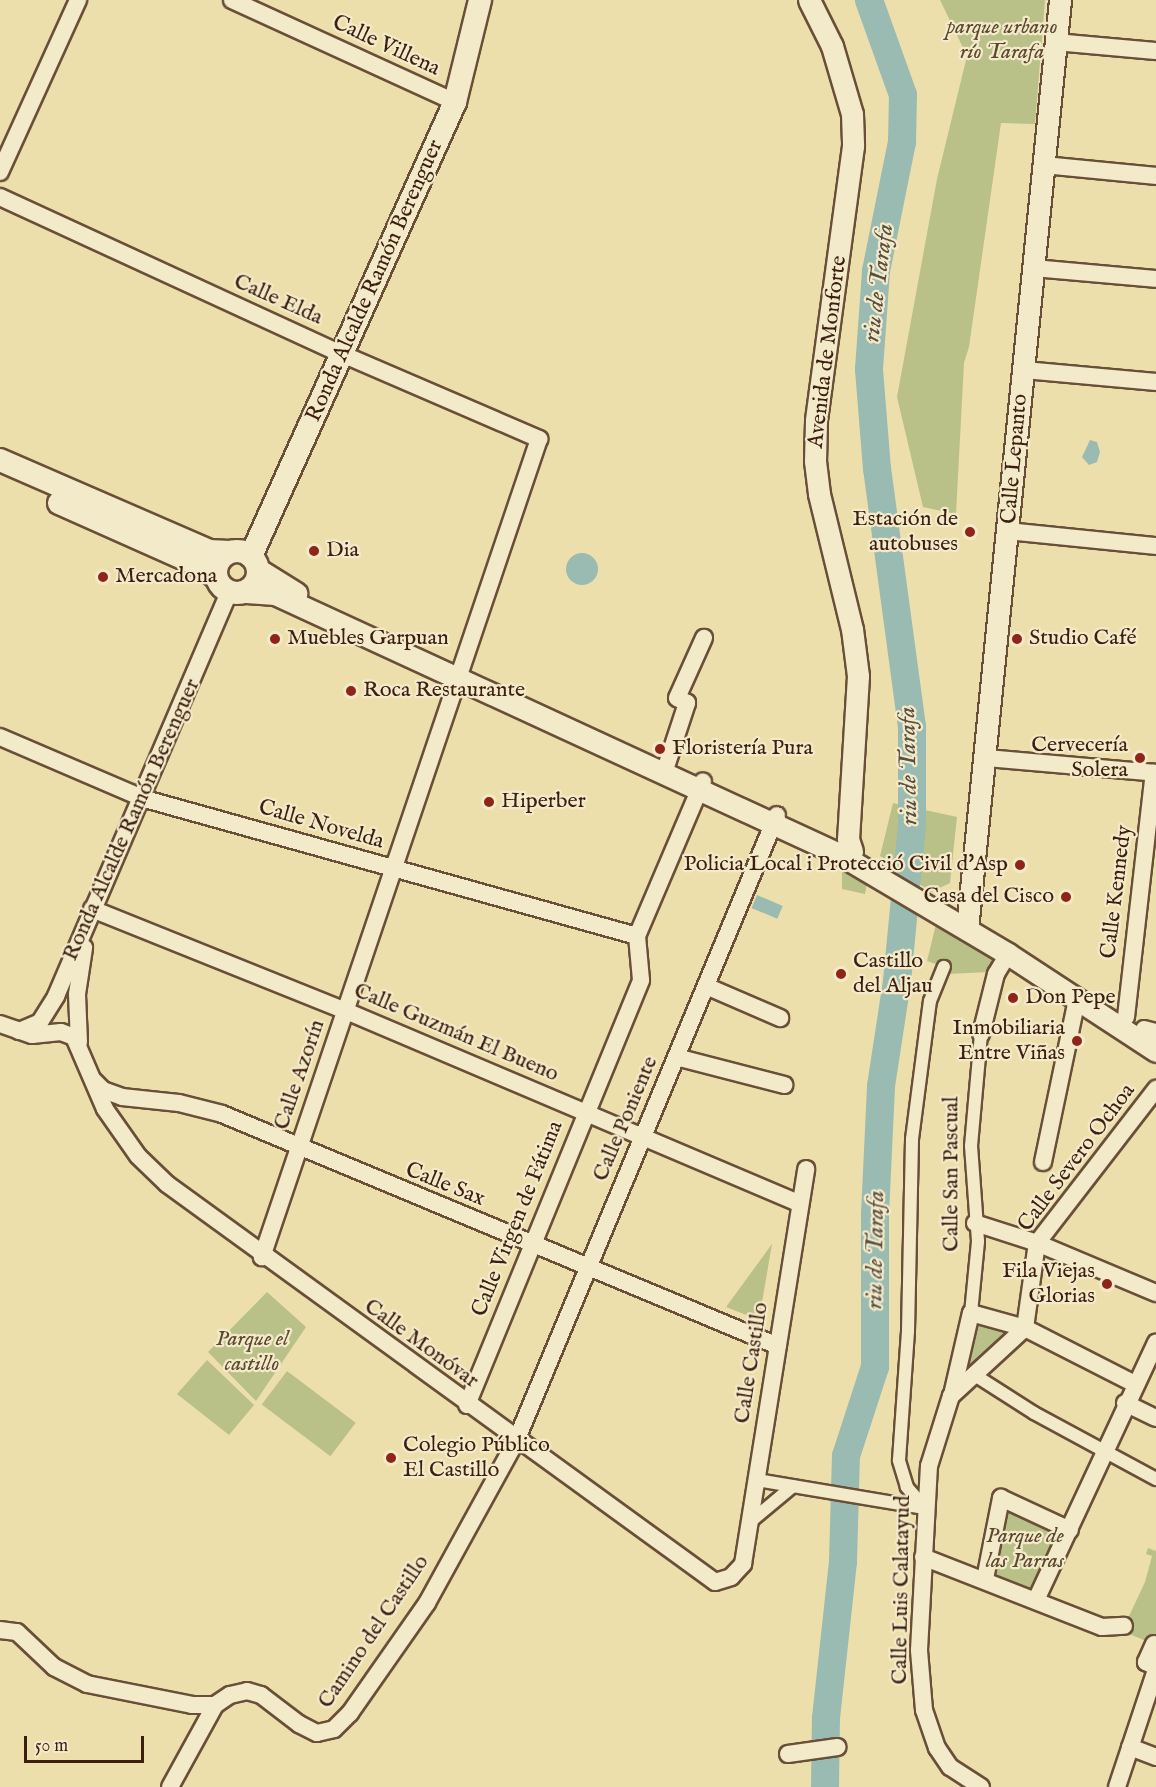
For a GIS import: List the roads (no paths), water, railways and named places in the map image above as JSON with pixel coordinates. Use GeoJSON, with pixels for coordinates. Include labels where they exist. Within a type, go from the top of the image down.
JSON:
{"type":"FeatureCollection","features":[{"type":"Feature","properties":{"kind":"main road","name":"Ronda Alcalde Ramón Berenguer"},"geometry":{"type":"LineString","coordinates":[[247,559],[455,102],[480,0]]}},
{"type":"Feature","properties":{"kind":"main road"},"geometry":{"type":"LineString","coordinates":[[0,460],[209,551],[247,559]]}},
{"type":"Feature","properties":{"kind":"main road"},"geometry":{"type":"LineString","coordinates":[[0,476],[203,567],[234,588],[256,582],[247,559]]}},
{"type":"Feature","properties":{"kind":"main road"},"geometry":{"type":"LineString","coordinates":[[234,588],[218,563],[247,559]]}},
{"type":"Feature","properties":{"kind":"street"},"geometry":{"type":"LineString","coordinates":[[0,172],[78,0]]}},
{"type":"Feature","properties":{"kind":"street","name":"Calle Villena"},"geometry":{"type":"LineString","coordinates":[[232,0],[455,102]]}},
{"type":"Feature","properties":{"kind":"street","name":"Avenida de Monforte"},"geometry":{"type":"LineString","coordinates":[[800,0],[836,80],[844,112],[845,145],[808,422],[810,492],[844,628],[850,675],[842,808],[838,824],[820,835]]}},
{"type":"Feature","properties":{"kind":"street","name":"Avenida de Monforte"},"geometry":{"type":"LineString","coordinates":[[809,0],[835,55],[852,114],[854,146],[816,421],[815,461],[819,494],[852,629],[858,676],[848,839],[850,853]]}},
{"type":"Feature","properties":{"kind":"street","name":"Calle Lepanto"},"geometry":{"type":"LineString","coordinates":[[968,924],[1060,0]]}},
{"type":"Feature","properties":{"kind":"street"},"geometry":{"type":"LineString","coordinates":[[1055,42],[1156,51]]}},
{"type":"Feature","properties":{"kind":"street"},"geometry":{"type":"LineString","coordinates":[[1044,165],[1156,176]]}},
{"type":"Feature","properties":{"kind":"street","name":"Calle Elda"},"geometry":{"type":"LineString","coordinates":[[0,197],[342,354],[539,439]]}},
{"type":"Feature","properties":{"kind":"street"},"geometry":{"type":"LineString","coordinates":[[1033,268],[1156,279]]}},
{"type":"Feature","properties":{"kind":"street"},"geometry":{"type":"LineString","coordinates":[[1024,370],[1156,382]]}},
{"type":"Feature","properties":{"kind":"street","name":"Calle Azorín"},"geometry":{"type":"LineString","coordinates":[[262,1257],[539,439]]}},
{"type":"Feature","properties":{"kind":"street"},"geometry":{"type":"LineString","coordinates":[[1008,531],[1156,546]]}},
{"type":"Feature","properties":{"kind":"street"},"geometry":{"type":"LineString","coordinates":[[247,559],[280,585],[461,674],[850,853]]}},
{"type":"Feature","properties":{"kind":"street"},"geometry":{"type":"LineString","coordinates":[[234,588],[275,594],[461,674]]}},
{"type":"Feature","properties":{"kind":"street","name":"Ronda Alcalde Ramón Berenguer"},"geometry":{"type":"LineString","coordinates":[[16,1032],[28,1030],[48,1011],[145,799],[234,588]]}},
{"type":"Feature","properties":{"kind":"street"},"geometry":{"type":"LineString","coordinates":[[665,769],[687,703],[677,698],[704,638]]}},
{"type":"Feature","properties":{"kind":"street","name":"Calle Novelda"},"geometry":{"type":"LineString","coordinates":[[0,737],[145,799],[637,936]]}},
{"type":"Feature","properties":{"kind":"street"},"geometry":{"type":"LineString","coordinates":[[986,758],[1155,773]]}},
{"type":"Feature","properties":{"kind":"street","name":"Calle Kennedy"},"geometry":{"type":"LineString","coordinates":[[1126,1017],[1155,773]]}},
{"type":"Feature","properties":{"kind":"street","name":"Calle Virgen de Fátima"},"geometry":{"type":"LineString","coordinates":[[467,1405],[641,980],[637,936],[701,785]]}},
{"type":"Feature","properties":{"kind":"street"},"geometry":{"type":"LineString","coordinates":[[776,819],[820,835],[1152,1033]]}},
{"type":"Feature","properties":{"kind":"street","name":"Calle Poniente"},"geometry":{"type":"LineString","coordinates":[[516,1441],[776,819]]}},
{"type":"Feature","properties":{"kind":"street","name":"Ronda Alcalde Ramón Berenguer"},"geometry":{"type":"LineString","coordinates":[[79,1042],[79,972],[95,910]]}},
{"type":"Feature","properties":{"kind":"street","name":"Calle Guzmán El Bueno"},"geometry":{"type":"LineString","coordinates":[[95,910],[346,1011],[800,1204]]}},
{"type":"Feature","properties":{"kind":"street"},"geometry":{"type":"LineString","coordinates":[[968,924],[1008,954],[1156,1051]]}},
{"type":"Feature","properties":{"kind":"street","name":"Calle San Pascual"},"geometry":{"type":"LineString","coordinates":[[951,1396],[971,1313],[978,1241],[971,1146],[981,1034],[996,974],[1008,954]]}},
{"type":"Feature","properties":{"kind":"street"},"geometry":{"type":"LineString","coordinates":[[925,1508],[907,1487],[899,1451],[908,1331],[912,1139],[930,1001],[944,967]]}},
{"type":"Feature","properties":{"kind":"street"},"geometry":{"type":"LineString","coordinates":[[706,986],[780,1018]]}},
{"type":"Feature","properties":{"kind":"street"},"geometry":{"type":"LineString","coordinates":[[1043,1162],[1077,999]]}},
{"type":"Feature","properties":{"kind":"street"},"geometry":{"type":"LineString","coordinates":[[0,1024],[16,1032],[32,1035],[66,1032],[79,1042]]}},
{"type":"Feature","properties":{"kind":"street","name":"Calle Monóvar"},"geometry":{"type":"LineString","coordinates":[[79,1042],[96,1088],[138,1156],[198,1210],[706,1579],[725,1580],[743,1564]]}},
{"type":"Feature","properties":{"kind":"street"},"geometry":{"type":"LineString","coordinates":[[676,1057],[784,1085]]}},
{"type":"Feature","properties":{"kind":"street","name":"Calle Sax"},"geometry":{"type":"LineString","coordinates":[[96,1088],[122,1097],[179,1103],[212,1111],[298,1149],[778,1346]]}},
{"type":"Feature","properties":{"kind":"street","name":"Calle Severo Ochoa"},"geometry":{"type":"LineString","coordinates":[[1024,1328],[1037,1242],[1156,1089]]}},
{"type":"Feature","properties":{"kind":"street","name":"Calle Castillo"},"geometry":{"type":"LineString","coordinates":[[743,1564],[806,1169]]}},
{"type":"Feature","properties":{"kind":"street"},"geometry":{"type":"LineString","coordinates":[[975,1223],[1037,1242],[1156,1293]]}},
{"type":"Feature","properties":{"kind":"street"},"geometry":{"type":"LineString","coordinates":[[971,1313],[1024,1328],[1134,1384]]}},
{"type":"Feature","properties":{"kind":"street"},"geometry":{"type":"LineString","coordinates":[[951,1396],[1024,1328]]}},
{"type":"Feature","properties":{"kind":"street"},"geometry":{"type":"LineString","coordinates":[[1036,1600],[1107,1453],[1125,1403],[1156,1343]]}},
{"type":"Feature","properties":{"kind":"street"},"geometry":{"type":"LineString","coordinates":[[974,1374],[1107,1453],[1156,1479]]}},
{"type":"Feature","properties":{"kind":"street","name":"Calle Luis Calatayud"},"geometry":{"type":"LineString","coordinates":[[951,1396],[929,1466],[919,1650],[924,1710],[937,1748],[950,1767],[981,1787]]}},
{"type":"Feature","properties":{"kind":"street"},"geometry":{"type":"LineString","coordinates":[[1125,1403],[1156,1418]]}},
{"type":"Feature","properties":{"kind":"street","name":"Camino del Castillo"},"geometry":{"type":"LineString","coordinates":[[0,1630],[17,1632],[54,1667],[78,1680],[192,1705],[214,1705],[230,1695],[247,1691],[261,1695],[299,1724],[317,1733],[334,1729],[350,1713],[427,1603],[516,1441]]}},
{"type":"Feature","properties":{"kind":"street"},"geometry":{"type":"LineString","coordinates":[[757,1480],[925,1508]]}},
{"type":"Feature","properties":{"kind":"street"},"geometry":{"type":"LineString","coordinates":[[750,1522],[793,1486]]}},
{"type":"Feature","properties":{"kind":"street"},"geometry":{"type":"LineString","coordinates":[[985,1579],[1001,1498],[1070,1530]]}},
{"type":"Feature","properties":{"kind":"street"},"geometry":{"type":"LineString","coordinates":[[923,1557],[985,1579],[1102,1627],[1124,1626]]}},
{"type":"Feature","properties":{"kind":"street"},"geometry":{"type":"LineString","coordinates":[[1117,1787],[1156,1669],[1146,1662],[1154,1644]]}},
{"type":"Feature","properties":{"kind":"street"},"geometry":{"type":"LineString","coordinates":[[170,1787],[214,1705]]}},
{"type":"Feature","properties":{"kind":"street"},"geometry":{"type":"LineString","coordinates":[[1131,1747],[1156,1757]]}},
{"type":"Feature","properties":{"kind":"street"},"geometry":{"type":"LineString","coordinates":[[788,1754],[837,1748]]}},
{"type":"Feature","properties":{"kind":"water"},"geometry":{"type":"Polygon","coordinates":[[[1090,440],[1097,442],[1100,452],[1097,462],[1089,465],[1082,457],[1090,440]]]}},
{"type":"Feature","properties":{"kind":"water"},"geometry":{"type":"Polygon","coordinates":[[[582,553],[593,558],[598,569],[593,580],[582,585],[571,580],[566,569],[571,558],[582,553]]]}},
{"type":"Feature","properties":{"kind":"water"},"geometry":{"type":"Polygon","coordinates":[[[757,895],[783,906],[777,919],[752,908],[757,895]]]}},
{"type":"Feature","properties":{"kind":"waterway","name":"riu de Tarafa"},"geometry":{"type":"LineString","coordinates":[[825,1787],[826,1718],[843,1562],[846,1456],[875,1367],[875,1214],[881,1086],[897,981],[912,824],[912,727],[877,469],[869,369],[876,271],[902,142],[903,95],[869,0]]}},
{"type":"Feature","properties":{"kind":"place","name":"Estación de autobuses"},"geometry":{"type":"Point","coordinates":[970,532]}},
{"type":"Feature","properties":{"kind":"place","name":"Dia"},"geometry":{"type":"Point","coordinates":[314,551]}},
{"type":"Feature","properties":{"kind":"place","name":"Mercadona"},"geometry":{"type":"Point","coordinates":[103,577]}},
{"type":"Feature","properties":{"kind":"place","name":"Muebles Garpuan"},"geometry":{"type":"Point","coordinates":[275,639]}},
{"type":"Feature","properties":{"kind":"place","name":"Studio Café"},"geometry":{"type":"Point","coordinates":[1017,639]}},
{"type":"Feature","properties":{"kind":"place","name":"Roca Restaurante"},"geometry":{"type":"Point","coordinates":[351,691]}},
{"type":"Feature","properties":{"kind":"place","name":"Floristería Pura"},"geometry":{"type":"Point","coordinates":[660,749]}},
{"type":"Feature","properties":{"kind":"place","name":"Cervecería Solera"},"geometry":{"type":"Point","coordinates":[1140,758]}},
{"type":"Feature","properties":{"kind":"place","name":"Hiperber"},"geometry":{"type":"Point","coordinates":[489,802]}},
{"type":"Feature","properties":{"kind":"place","name":"Policia Local i Protecció Civil d'Asp"},"geometry":{"type":"Point","coordinates":[1020,865]}},
{"type":"Feature","properties":{"kind":"place","name":"Casa del Cisco"},"geometry":{"type":"Point","coordinates":[1066,897]}},
{"type":"Feature","properties":{"kind":"place","name":"Castillo del Aljau"},"geometry":{"type":"Point","coordinates":[841,974]}},
{"type":"Feature","properties":{"kind":"place","name":"Don Pepe"},"geometry":{"type":"Point","coordinates":[1013,998]}},
{"type":"Feature","properties":{"kind":"place","name":"Inmobiliaria Entre Viñas"},"geometry":{"type":"Point","coordinates":[1077,1041]}},
{"type":"Feature","properties":{"kind":"place","name":"Fila Viejas Glorias"},"geometry":{"type":"Point","coordinates":[1107,1284]}},
{"type":"Feature","properties":{"kind":"place","name":"Colegio Público El Castillo"},"geometry":{"type":"Point","coordinates":[391,1458]}},
{"type":"Feature","properties":{"kind":"park label","name":"parque urbano río Tarafa"},"geometry":{"type":"Point","coordinates":[1002,40]}},
{"type":"Feature","properties":{"kind":"park label","name":"Parque el castillo"},"geometry":{"type":"Point","coordinates":[252,1352]}},
{"type":"Feature","properties":{"kind":"park label","name":"Parque de las Parras"},"geometry":{"type":"Point","coordinates":[1025,1548]}}]}
